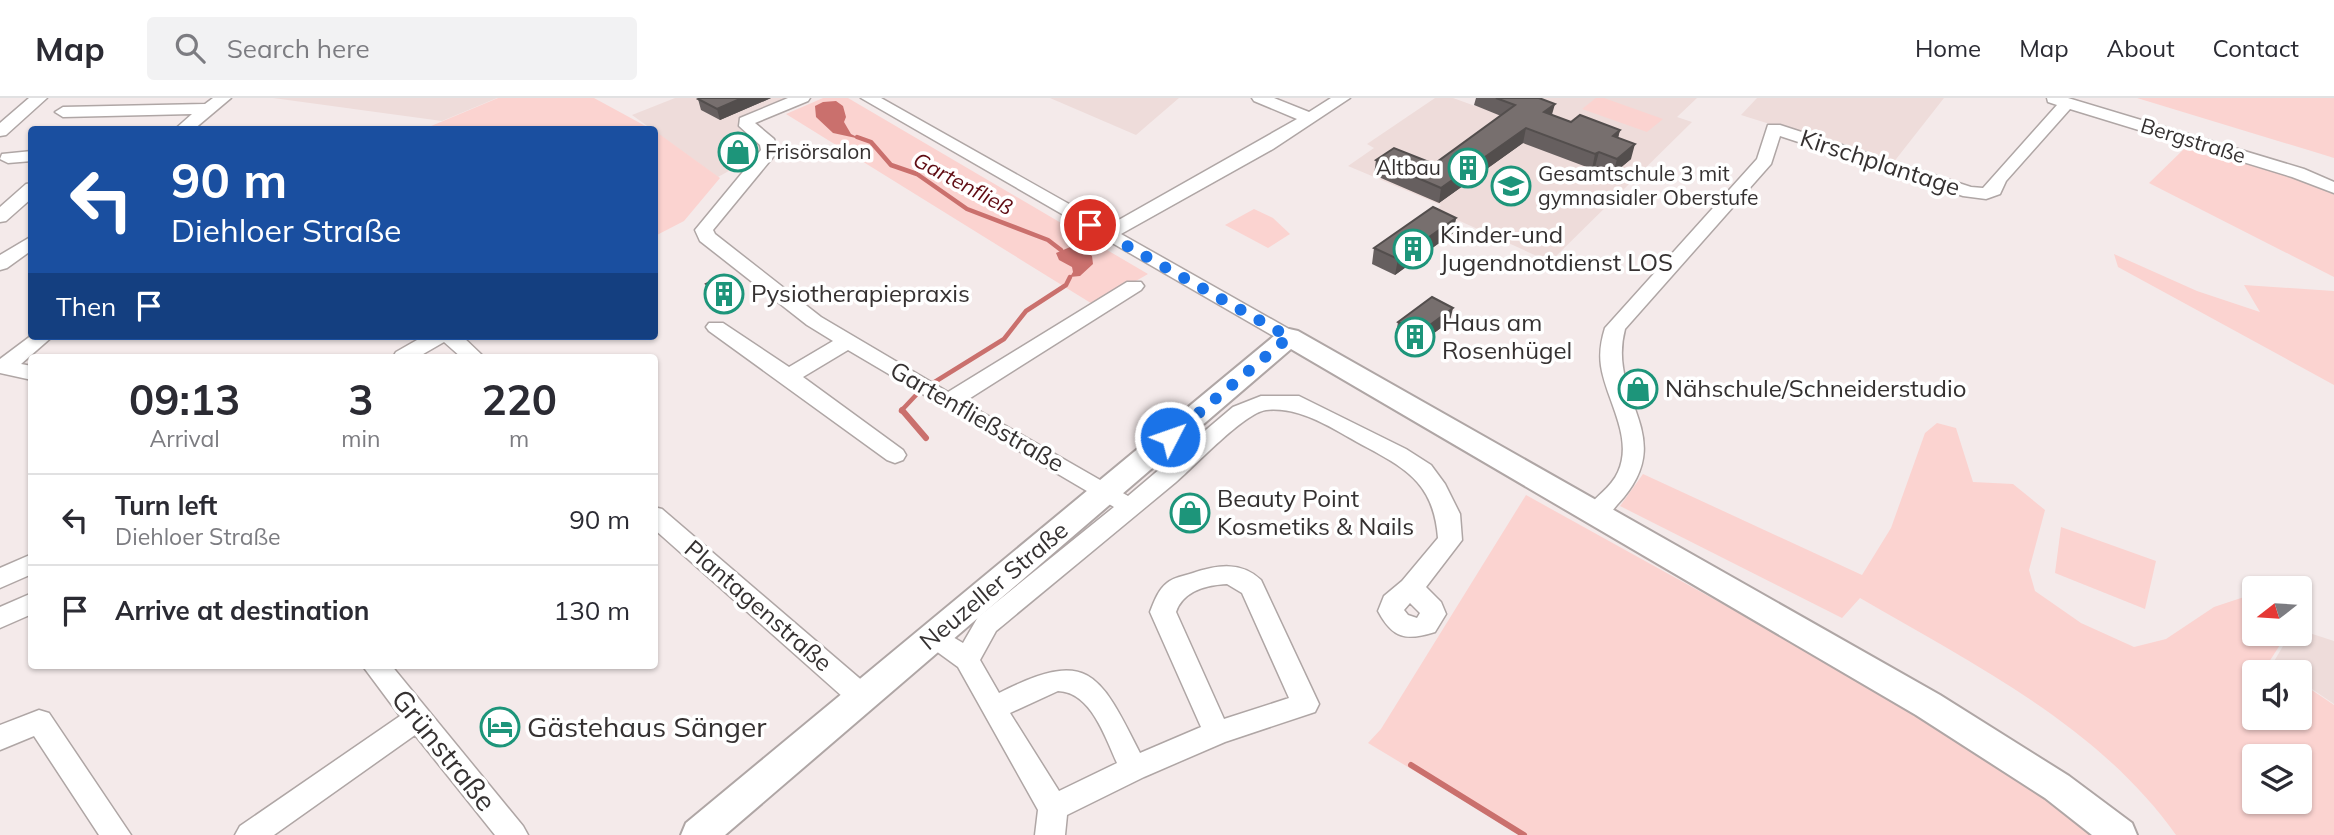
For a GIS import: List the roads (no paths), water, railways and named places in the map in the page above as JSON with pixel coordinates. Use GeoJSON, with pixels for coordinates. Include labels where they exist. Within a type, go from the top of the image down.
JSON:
{"type":"FeatureCollection","features":[{"type":"Feature","properties":{"kind":"main road"},"geometry":{"type":"LineString","coordinates":[[1289,337],[1928,705],[2057,787],[2119,835]]}},
{"type":"Feature","properties":{"kind":"main road","name":"Neuzeller Straße"},"geometry":{"type":"LineString","coordinates":[[699,835],[934,636],[1118,500],[1289,337]]}},
{"type":"Feature","properties":{"kind":"street"},"geometry":{"type":"LineString","coordinates":[[0,131],[39,98]]}},
{"type":"Feature","properties":{"kind":"street"},"geometry":{"type":"LineString","coordinates":[[187,126],[223,98]]}},
{"type":"Feature","properties":{"kind":"street","name":"Gartenfließstraße"},"geometry":{"type":"LineString","coordinates":[[802,98],[746,121],[747,126],[768,143],[770,151],[704,230],[707,237],[814,321],[1118,500]]}},
{"type":"Feature","properties":{"kind":"street"},"geometry":{"type":"LineString","coordinates":[[869,98],[1289,337]]}},
{"type":"Feature","properties":{"kind":"street"},"geometry":{"type":"LineString","coordinates":[[1260,98],[1310,118]]}},
{"type":"Feature","properties":{"kind":"street"},"geometry":{"type":"LineString","coordinates":[[1107,234],[1342,98]]}},
{"type":"Feature","properties":{"kind":"street","name":"Bergstraße"},"geometry":{"type":"LineString","coordinates":[[2059,100],[2298,173],[2334,188]]}},
{"type":"Feature","properties":{"kind":"street","name":"Kirschplantage"},"geometry":{"type":"LineString","coordinates":[[1595,514],[1626,479],[1633,463],[1630,430],[1609,357],[1612,334],[1623,316],[1765,160],[1774,129],[1969,192],[1986,194],[1994,190],[1998,180],[2059,100]]}},
{"type":"Feature","properties":{"kind":"street"},"geometry":{"type":"LineString","coordinates":[[61,126],[71,112],[209,108]]}},
{"type":"Feature","properties":{"kind":"street"},"geometry":{"type":"LineString","coordinates":[[106,126],[122,110]]}},
{"type":"Feature","properties":{"kind":"street"},"geometry":{"type":"LineString","coordinates":[[8,158],[28,155]]}},
{"type":"Feature","properties":{"kind":"street"},"geometry":{"type":"LineString","coordinates":[[2298,173],[2334,177]]}},
{"type":"Feature","properties":{"kind":"street"},"geometry":{"type":"LineString","coordinates":[[0,217],[28,192]]}},
{"type":"Feature","properties":{"kind":"street"},"geometry":{"type":"LineString","coordinates":[[0,264],[28,244]]}},
{"type":"Feature","properties":{"kind":"street"},"geometry":{"type":"LineString","coordinates":[[948,402],[1134,286]]}},
{"type":"Feature","properties":{"kind":"street"},"geometry":{"type":"LineString","coordinates":[[716,327],[895,455]]}},
{"type":"Feature","properties":{"kind":"street"},"geometry":{"type":"LineString","coordinates":[[2,367],[38,340]]}},
{"type":"Feature","properties":{"kind":"street"},"geometry":{"type":"LineString","coordinates":[[408,354],[432,340]]}},
{"type":"Feature","properties":{"kind":"street"},"geometry":{"type":"LineString","coordinates":[[455,340],[471,354]]}},
{"type":"Feature","properties":{"kind":"street"},"geometry":{"type":"LineString","coordinates":[[788,377],[849,341]]}},
{"type":"Feature","properties":{"kind":"street"},"geometry":{"type":"LineString","coordinates":[[2,367],[28,372]]}},
{"type":"Feature","properties":{"kind":"street"},"geometry":{"type":"LineString","coordinates":[[967,660],[987,624],[1118,500],[1241,412],[1261,403],[1299,403],[1398,454],[1423,471],[1437,490],[1448,514],[1450,540],[1440,556],[1411,588]]}},
{"type":"Feature","properties":{"kind":"street","name":"Plantagenstraße"},"geometry":{"type":"LineString","coordinates":[[658,518],[862,697]]}},
{"type":"Feature","properties":{"kind":"street"},"geometry":{"type":"LineString","coordinates":[[0,579],[28,565]]}},
{"type":"Feature","properties":{"kind":"street"},"geometry":{"type":"LineString","coordinates":[[934,636],[967,660],[1051,821],[1134,768],[1217,733],[1305,704],[1252,587],[1245,578],[1231,573],[1211,576],[1178,587],[1166,601],[1163,612],[1217,733]]}},
{"type":"Feature","properties":{"kind":"street"},"geometry":{"type":"LineString","coordinates":[[0,618],[28,605]]}},
{"type":"Feature","properties":{"kind":"street","name":"Grünstraße"},"geometry":{"type":"LineString","coordinates":[[378,669],[513,835]]}},
{"type":"Feature","properties":{"kind":"street"},"geometry":{"type":"LineString","coordinates":[[993,709],[1058,680],[1078,681],[1094,693],[1134,768]]}},
{"type":"Feature","properties":{"kind":"street"},"geometry":{"type":"LineString","coordinates":[[250,835],[417,719]]}},
{"type":"Feature","properties":{"kind":"street"},"geometry":{"type":"LineString","coordinates":[[0,738],[39,721],[116,835]]}},
{"type":"Feature","properties":{"kind":"waterway","name":"Gartenfließ"},"geometry":{"type":"LineString","coordinates":[[857,137],[871,142],[891,165],[917,174],[967,209],[1048,240],[1061,250]]}},
{"type":"Feature","properties":{"kind":"waterway","name":"Gartenfließ"},"geometry":{"type":"LineString","coordinates":[[933,383],[1004,339],[1026,311],[1066,285],[1070,277]]}},
{"type":"Feature","properties":{"kind":"waterway","name":"Gartenfließ"},"geometry":{"type":"LineString","coordinates":[[901,411],[917,394]]}},
{"type":"Feature","properties":{"kind":"waterway","name":"Gartenfließ"},"geometry":{"type":"LineString","coordinates":[[902,410],[926,438]]}},
{"type":"Feature","properties":{"kind":"waterway","name":"Gartenfließ"},"geometry":{"type":"LineString","coordinates":[[1411,765],[1524,835]]}},
{"type":"Feature","properties":{"kind":"place","name":"Frisörsalon"},"geometry":{"type":"Point","coordinates":[738,152]}},
{"type":"Feature","properties":{"kind":"place","name":"Altbau"},"geometry":{"type":"Point","coordinates":[1468,168]}},
{"type":"Feature","properties":{"kind":"place","name":"Gesamtschule 3 mit gymnasialer Oberstufe"},"geometry":{"type":"Point","coordinates":[1511,186]}},
{"type":"Feature","properties":{"kind":"place","name":"Kinder-und Jugendnotdienst LOS"},"geometry":{"type":"Point","coordinates":[1413,249]}},
{"type":"Feature","properties":{"kind":"place","name":"Pysiotherapiepraxis"},"geometry":{"type":"Point","coordinates":[724,294]}},
{"type":"Feature","properties":{"kind":"place","name":"Haus am Rosenhügel"},"geometry":{"type":"Point","coordinates":[1415,337]}},
{"type":"Feature","properties":{"kind":"place","name":"Nähschule/Schneiderstudio"},"geometry":{"type":"Point","coordinates":[1638,389]}},
{"type":"Feature","properties":{"kind":"place","name":"Beauty Point Kosmetiks & Nails"},"geometry":{"type":"Point","coordinates":[1190,513]}},
{"type":"Feature","properties":{"kind":"place","name":"Gästehaus Sänger"},"geometry":{"type":"Point","coordinates":[500,727]}}]}
